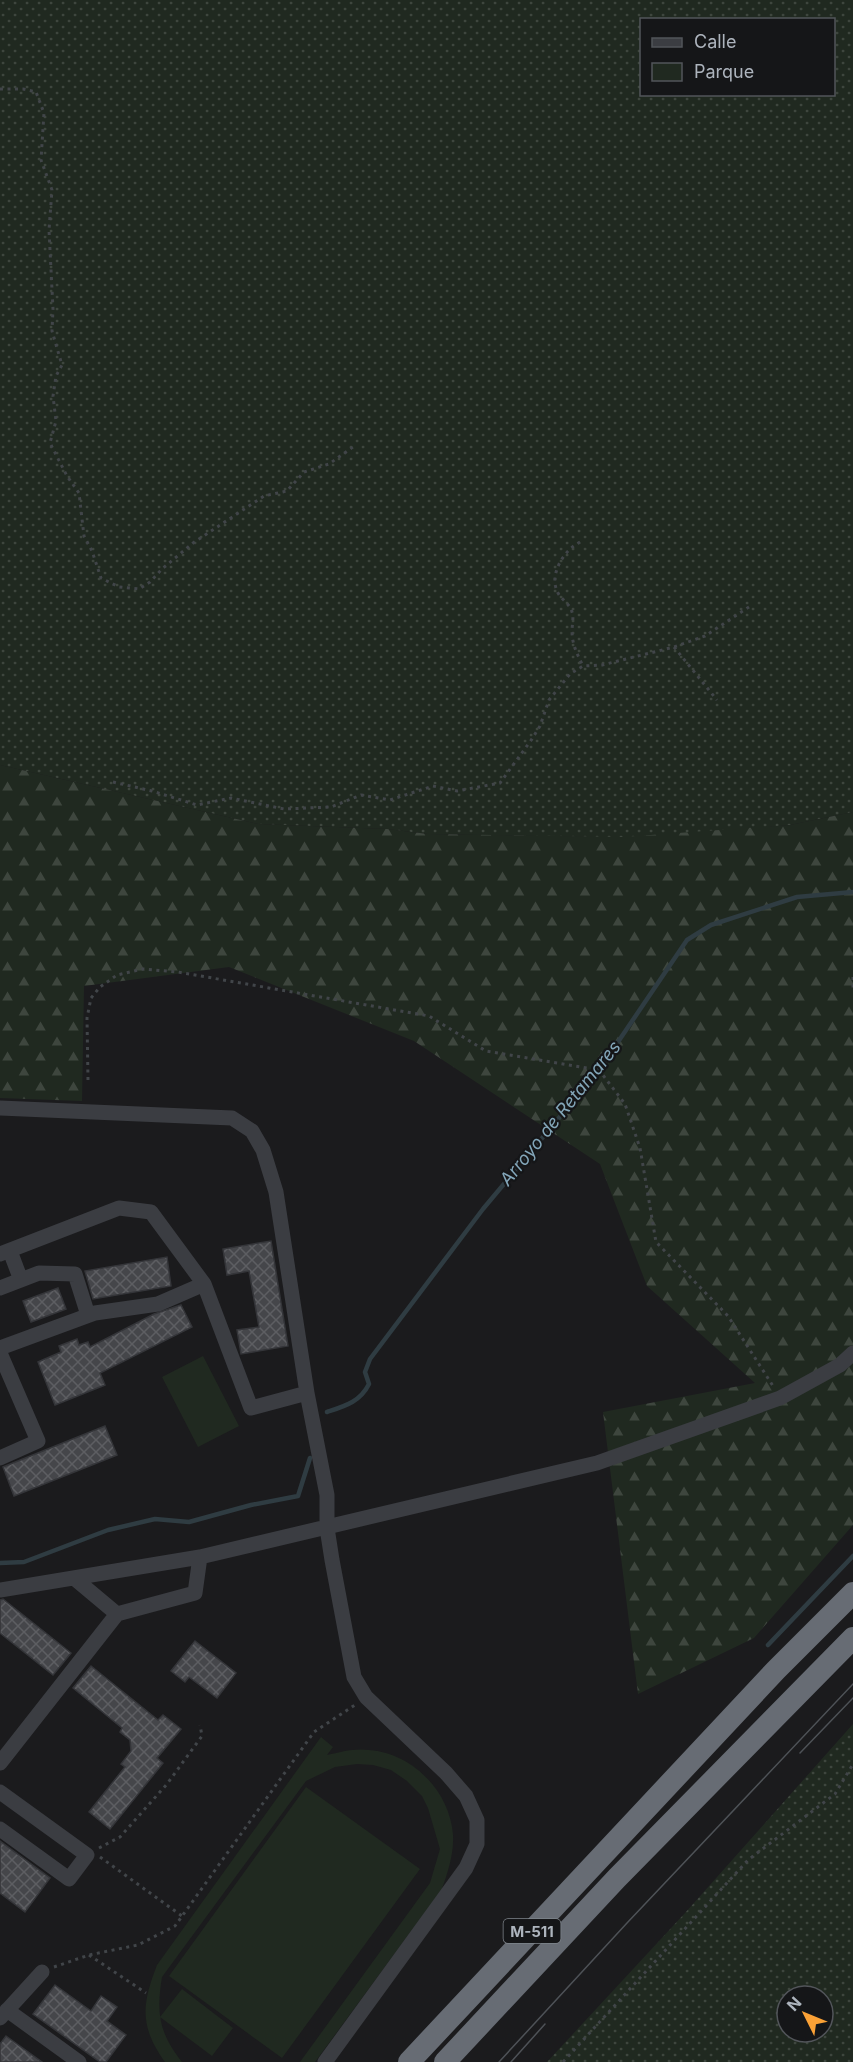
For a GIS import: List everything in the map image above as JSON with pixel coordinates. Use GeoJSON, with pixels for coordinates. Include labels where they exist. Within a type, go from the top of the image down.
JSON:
{"type":"FeatureCollection","features":[{"type":"Feature","properties":{"kind":"highway"},"geometry":{"type":"LineString","coordinates":[[776,1670],[853,1579]]}},
{"type":"Feature","properties":{"kind":"highway","name":"M-511"},"geometry":{"type":"LineString","coordinates":[[409,2062],[776,1670],[853,1593]]}},
{"type":"Feature","properties":{"kind":"highway","name":"M-511"},"geometry":{"type":"LineString","coordinates":[[445,2062],[617,1878],[853,1638]]}},
{"type":"Feature","properties":{"kind":"lane"},"geometry":{"type":"LineString","coordinates":[[0,1108],[232,1118],[252,1131],[263,1150],[276,1192],[307,1393],[327,1495],[327,1528],[354,1677],[366,1697],[446,1773],[466,1796],[477,1820],[477,1844],[466,1868],[325,2062]]}},
{"type":"Feature","properties":{"kind":"lane"},"geometry":{"type":"LineString","coordinates":[[21,1280],[5,1252],[118,1208],[151,1212],[204,1284],[251,1408],[307,1393]]}},
{"type":"Feature","properties":{"kind":"lane"},"geometry":{"type":"LineString","coordinates":[[0,1287],[39,1274],[75,1274],[88,1315]]}},
{"type":"Feature","properties":{"kind":"lane"},"geometry":{"type":"LineString","coordinates":[[0,1458],[38,1441],[0,1350],[88,1315],[158,1304],[204,1284]]}},
{"type":"Feature","properties":{"kind":"lane"},"geometry":{"type":"LineString","coordinates":[[0,1590],[200,1557],[597,1463],[780,1398],[840,1365],[853,1353]]}},
{"type":"Feature","properties":{"kind":"lane"},"geometry":{"type":"LineString","coordinates":[[0,1763],[117,1614],[195,1593],[200,1557]]}},
{"type":"Feature","properties":{"kind":"lane"},"geometry":{"type":"LineString","coordinates":[[74,1578],[117,1614]]}},
{"type":"Feature","properties":{"kind":"lane"},"geometry":{"type":"LineString","coordinates":[[0,1792],[94,1856],[69,1879],[0,1829]]}},
{"type":"Feature","properties":{"kind":"lane"},"geometry":{"type":"LineString","coordinates":[[42,1972],[4,2014],[79,2062]]}},
{"type":"Feature","properties":{"kind":"path"},"geometry":{"type":"LineString","coordinates":[[0,90],[23,89],[36,92],[44,113],[41,160],[52,190],[49,230],[52,331],[62,365],[53,396],[56,421],[50,443],[67,476],[79,493],[84,536],[101,578],[118,587],[139,589],[150,582],[193,543],[264,496],[287,491],[304,472],[329,464],[353,447]]}},
{"type":"Feature","properties":{"kind":"path"},"geometry":{"type":"LineString","coordinates":[[580,542],[570,547],[565,554],[558,568],[555,582],[558,593],[573,613],[573,647],[583,666]]}},
{"type":"Feature","properties":{"kind":"path"},"geometry":{"type":"LineString","coordinates":[[113,782],[152,790],[197,805],[231,798],[284,809],[331,807],[361,795],[390,800],[433,786],[457,791],[500,783],[540,726],[549,700],[570,674],[583,666],[602,664],[674,647],[705,636],[752,605]]}},
{"type":"Feature","properties":{"kind":"path"},"geometry":{"type":"LineString","coordinates":[[674,647],[717,700]]}},
{"type":"Feature","properties":{"kind":"path"},"geometry":{"type":"LineString","coordinates":[[88,1080],[87,1018],[91,998],[100,987],[117,975],[143,969],[178,972],[429,1016],[486,1052],[599,1070],[625,1104],[640,1148],[656,1242],[728,1316],[780,1398]]}},
{"type":"Feature","properties":{"kind":"path"},"geometry":{"type":"LineString","coordinates":[[853,977],[853,990]]}},
{"type":"Feature","properties":{"kind":"path"},"geometry":{"type":"LineString","coordinates":[[42,1972],[89,1954],[138,1945],[175,1926],[314,1732],[366,1697]]}},
{"type":"Feature","properties":{"kind":"path"},"geometry":{"type":"LineString","coordinates":[[182,1916],[94,1856],[120,1837],[167,1784],[202,1736],[200,1725]]}},
{"type":"Feature","properties":{"kind":"path"},"geometry":{"type":"LineString","coordinates":[[563,2062],[748,1860],[835,1794],[853,1764]]}},
{"type":"Feature","properties":{"kind":"path"},"geometry":{"type":"LineString","coordinates":[[89,1954],[146,1993]]}},
{"type":"Feature","properties":{"kind":"green space"},"geometry":{"type":"Polygon","coordinates":[[[0,0],[853,0],[853,812],[790,825],[651,838],[428,834],[387,829],[258,824],[0,765],[0,0]]]}},
{"type":"Feature","properties":{"kind":"green space"},"geometry":{"type":"Polygon","coordinates":[[[0,765],[258,824],[387,829],[428,834],[623,837],[790,825],[853,812],[853,1525],[754,1638],[638,1694],[603,1412],[755,1383],[647,1286],[600,1164],[414,1041],[229,967],[84,986],[82,1101],[0,1098],[0,765]]]}},
{"type":"Feature","properties":{"kind":"green space"},"geometry":{"type":"Polygon","coordinates":[[[203,1356],[239,1426],[198,1447],[162,1377],[203,1356]]]}},
{"type":"Feature","properties":{"kind":"green space"},"geometry":{"type":"Polygon","coordinates":[[[853,1724],[853,2062],[547,2062],[685,1913],[853,1724]]]}},
{"type":"Feature","properties":{"kind":"green space"},"geometry":{"type":"Polygon","coordinates":[[[321,1737],[333,1747],[327,1755],[358,1750],[385,1753],[400,1758],[426,1777],[445,1804],[453,1835],[452,1856],[442,1889],[315,2062],[300,2062],[430,1883],[440,1849],[428,1808],[422,1796],[407,1781],[391,1770],[357,1764],[335,1767],[306,1781],[162,1977],[159,2001],[161,2022],[168,2042],[182,2062],[165,2062],[151,2037],[146,2015],[148,1992],[157,1965],[321,1737]]]}},
{"type":"Feature","properties":{"kind":"green space"},"geometry":{"type":"Polygon","coordinates":[[[306,1787],[420,1869],[282,2058],[169,1976],[306,1787]]]}},
{"type":"Feature","properties":{"kind":"green space"},"geometry":{"type":"Polygon","coordinates":[[[182,1989],[233,2028],[212,2056],[160,2017],[182,1989]]]}},
{"type":"Feature","properties":{"kind":"building"},"geometry":{"type":"Polygon","coordinates":[[[271,1241],[288,1346],[241,1354],[237,1330],[259,1327],[249,1271],[227,1275],[223,1249],[271,1241]]]}},
{"type":"Feature","properties":{"kind":"building"},"geometry":{"type":"Polygon","coordinates":[[[167,1257],[171,1286],[93,1299],[85,1271],[167,1257]]]}},
{"type":"Feature","properties":{"kind":"building"},"geometry":{"type":"Polygon","coordinates":[[[58,1288],[66,1309],[31,1322],[23,1301],[58,1288]]]}},
{"type":"Feature","properties":{"kind":"building"},"geometry":{"type":"Polygon","coordinates":[[[181,1305],[192,1327],[100,1373],[105,1385],[55,1405],[38,1362],[61,1352],[59,1346],[77,1339],[79,1345],[88,1342],[90,1347],[154,1314],[181,1305]]]}},
{"type":"Feature","properties":{"kind":"building"},"geometry":{"type":"Polygon","coordinates":[[[105,1426],[117,1455],[14,1496],[3,1467],[105,1426]]]}},
{"type":"Feature","properties":{"kind":"building"},"geometry":{"type":"Polygon","coordinates":[[[3,1599],[71,1653],[53,1675],[0,1633],[0,1600],[3,1599]]]}},
{"type":"Feature","properties":{"kind":"building"},"geometry":{"type":"Polygon","coordinates":[[[195,1641],[236,1673],[217,1698],[189,1677],[185,1682],[171,1671],[195,1641]]]}},
{"type":"Feature","properties":{"kind":"building"},"geometry":{"type":"Polygon","coordinates":[[[91,1666],[158,1720],[163,1715],[181,1729],[157,1758],[163,1763],[110,1829],[89,1812],[125,1767],[121,1764],[131,1751],[130,1740],[120,1732],[122,1728],[73,1688],[91,1666]]]}},
{"type":"Feature","properties":{"kind":"building"},"geometry":{"type":"Polygon","coordinates":[[[0,1841],[50,1878],[25,1912],[0,1893],[0,1841]]]}},
{"type":"Feature","properties":{"kind":"building"},"geometry":{"type":"Polygon","coordinates":[[[55,1985],[91,2011],[101,1996],[117,2007],[107,2021],[126,2035],[106,2062],[100,2062],[33,2014],[55,1985]]]}},
{"type":"Feature","properties":{"kind":"building"},"geometry":{"type":"Polygon","coordinates":[[[6,2036],[42,2062],[0,2062],[0,2044],[6,2036]]]}},
{"type":"Feature","properties":{"kind":"waterway","name":"Arroyo de Retamares"},"geometry":{"type":"LineString","coordinates":[[327,1412],[351,1403],[365,1390],[369,1384],[365,1372],[370,1359],[483,1209],[599,1070],[687,940],[711,925],[797,897],[853,892]]}},
{"type":"Feature","properties":{"kind":"waterway","name":"Arroyo de Retamares"},"geometry":{"type":"LineString","coordinates":[[0,1563],[24,1562],[108,1530],[155,1519],[189,1522],[251,1505],[298,1496],[310,1458]]}},
{"type":"Feature","properties":{"kind":"waterway"},"geometry":{"type":"LineString","coordinates":[[768,1645],[853,1556]]}},
{"type":"Feature","properties":{"kind":"tram line"},"geometry":{"type":"LineString","coordinates":[[499,2062],[853,1684]]}},
{"type":"Feature","properties":{"kind":"tram line"},"geometry":{"type":"LineString","coordinates":[[800,1753],[853,1698]]}},
{"type":"Feature","properties":{"kind":"tram line"},"geometry":{"type":"LineString","coordinates":[[511,2062],[545,2024]]}}]}
